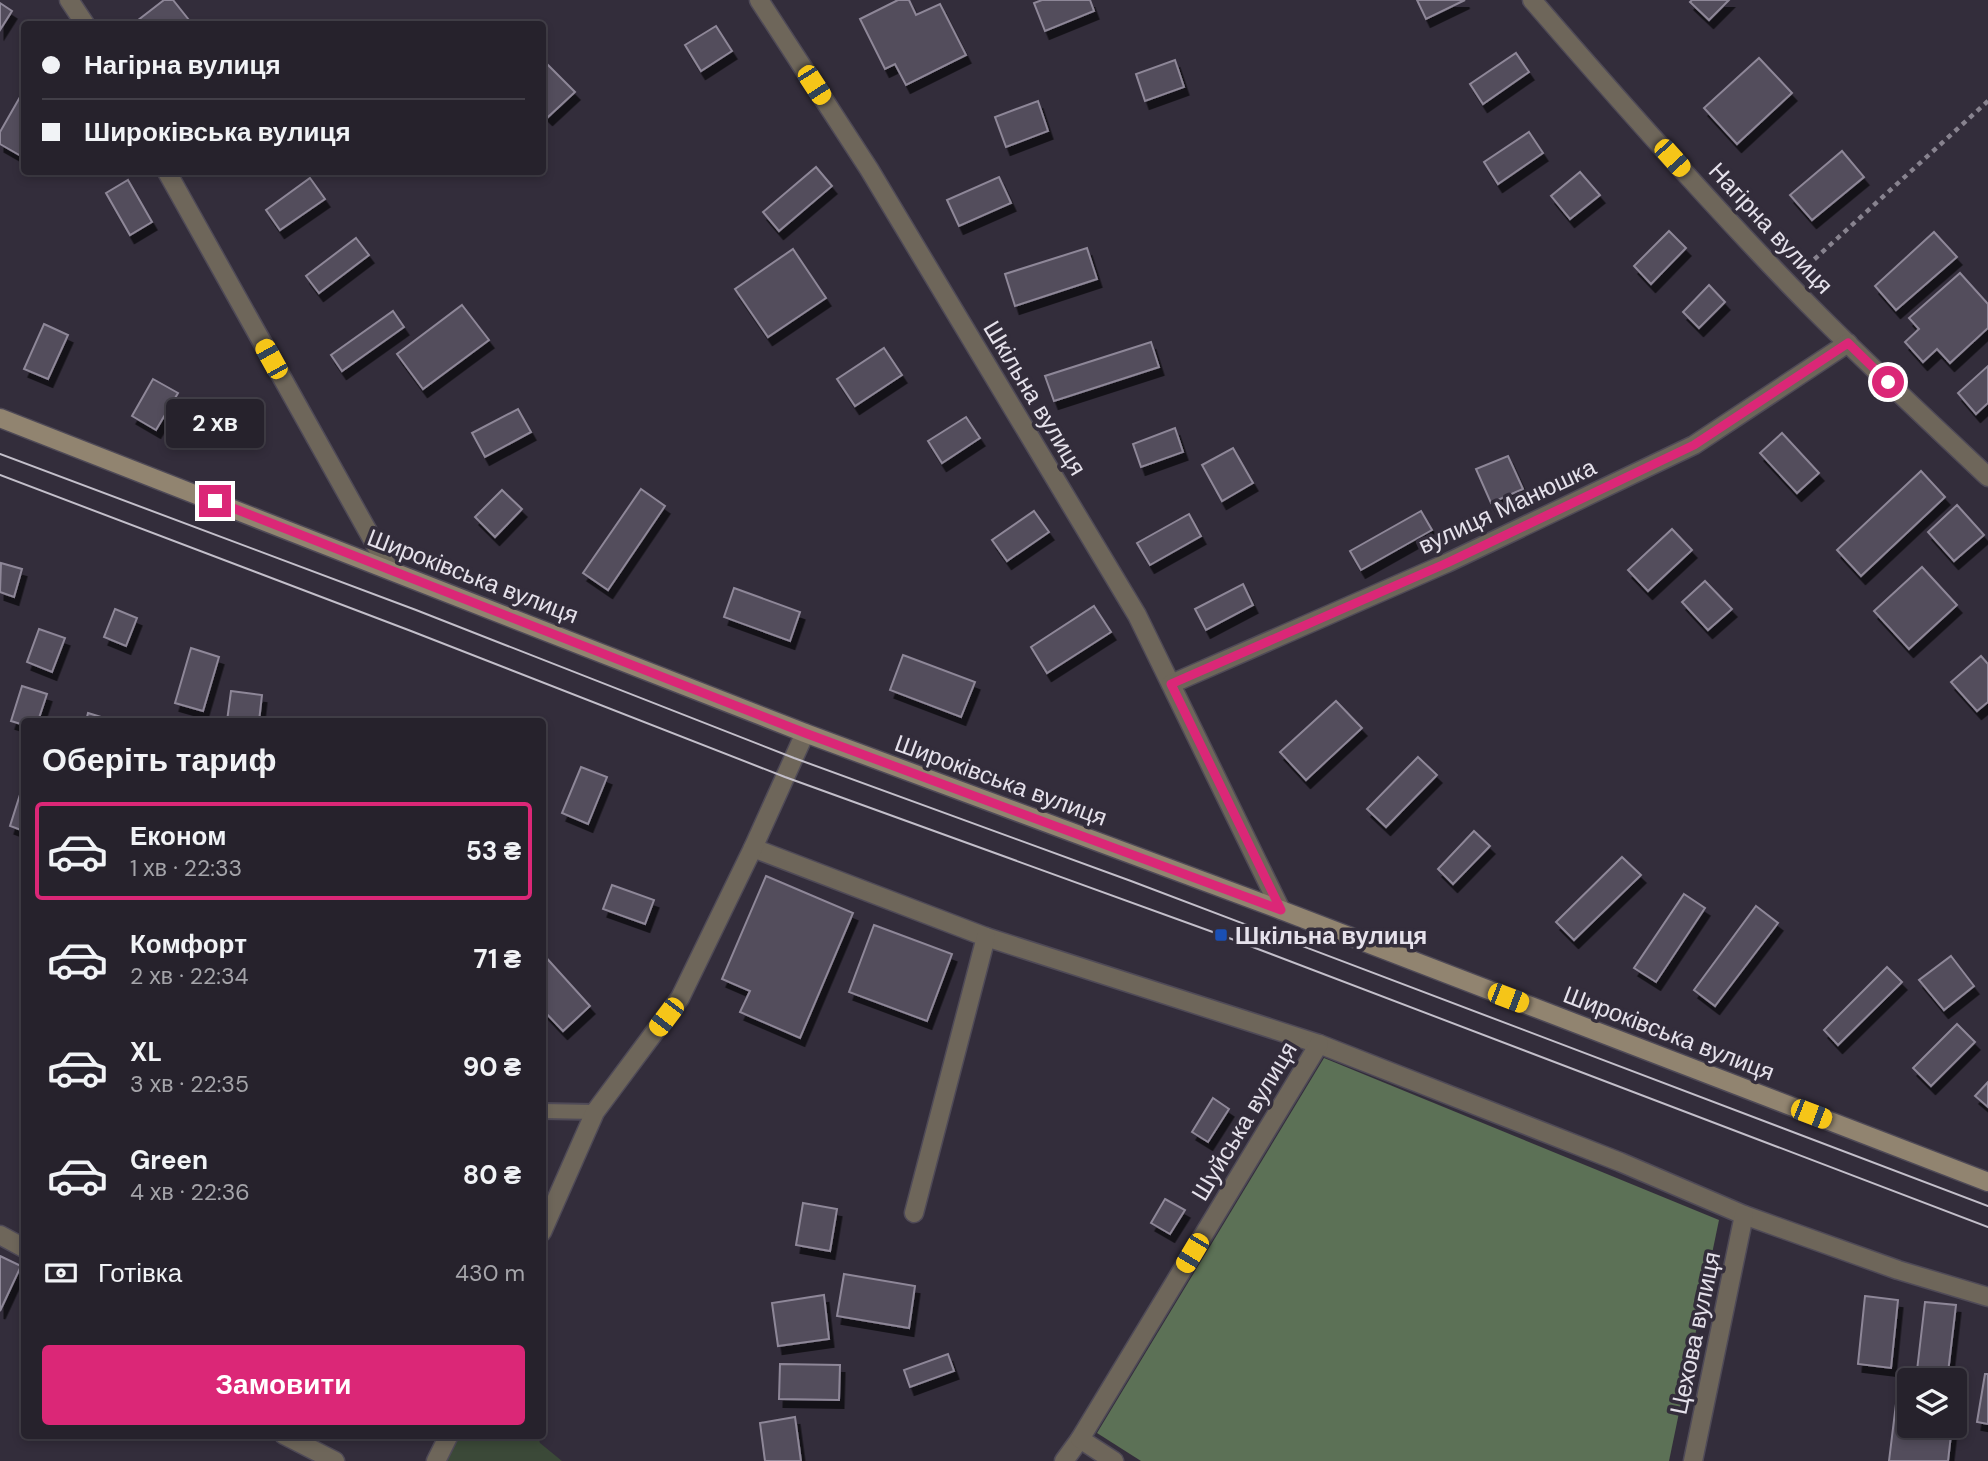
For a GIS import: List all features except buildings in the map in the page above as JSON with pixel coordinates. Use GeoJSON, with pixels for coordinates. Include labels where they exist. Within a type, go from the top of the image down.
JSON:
{"type":"FeatureCollection","features":[{"type":"Feature","properties":{"kind":"main road","name":"Широківська вулиця"},"geometry":{"type":"LineString","coordinates":[[0,418],[805,733],[1281,910],[1988,1182]]}},
{"type":"Feature","properties":{"kind":"street"},"geometry":{"type":"LineString","coordinates":[[69,0],[83,21]]}},
{"type":"Feature","properties":{"kind":"street","name":"Шкільна вулиця"},"geometry":{"type":"LineString","coordinates":[[759,0],[869,169],[1137,615],[1281,910]]}},
{"type":"Feature","properties":{"kind":"street","name":"Нагірна вулиця"},"geometry":{"type":"LineString","coordinates":[[1532,0],[1695,184],[1788,283],[1988,477]]}},
{"type":"Feature","properties":{"kind":"street"},"geometry":{"type":"LineString","coordinates":[[169,175],[389,569]]}},
{"type":"Feature","properties":{"kind":"street","name":"вулиця Манюшка"},"geometry":{"type":"LineString","coordinates":[[1171,684],[1447,563],[1694,445],[1848,343]]}},
{"type":"Feature","properties":{"kind":"street"},"geometry":{"type":"LineString","coordinates":[[546,1223],[595,1112],[680,998],[805,733]]}},
{"type":"Feature","properties":{"kind":"street"},"geometry":{"type":"LineString","coordinates":[[753,848],[986,937],[1319,1044],[1620,1162],[1744,1215],[1898,1270],[1988,1297]]}},
{"type":"Feature","properties":{"kind":"street"},"geometry":{"type":"LineString","coordinates":[[914,1213],[986,937]]}},
{"type":"Feature","properties":{"kind":"street","name":"Шуйська вулиця"},"geometry":{"type":"LineString","coordinates":[[1065,1461],[1319,1044]]}},
{"type":"Feature","properties":{"kind":"street","name":"Цехова вулиця"},"geometry":{"type":"LineString","coordinates":[[1693,1461],[1744,1215]]}},
{"type":"Feature","properties":{"kind":"street"},"geometry":{"type":"LineString","coordinates":[[0,1235],[21,1246]]}},
{"type":"Feature","properties":{"kind":"street"},"geometry":{"type":"LineString","coordinates":[[292,1439],[335,1461]]}},
{"type":"Feature","properties":{"kind":"street"},"geometry":{"type":"LineString","coordinates":[[436,1461],[447,1439]]}},
{"type":"Feature","properties":{"kind":"street"},"geometry":{"type":"LineString","coordinates":[[1080,1439],[1114,1461]]}},
{"type":"Feature","properties":{"kind":"lane"},"geometry":{"type":"LineString","coordinates":[[546,1111],[595,1112]]}},
{"type":"Feature","properties":{"kind":"path"},"geometry":{"type":"LineString","coordinates":[[1788,283],[1988,101]]}},
{"type":"Feature","properties":{"kind":"green space"},"geometry":{"type":"Polygon","coordinates":[[[1324,1058],[1719,1220],[1669,1461],[1141,1461],[1097,1433],[1324,1058]]]}},
{"type":"Feature","properties":{"kind":"green space"},"geometry":{"type":"Polygon","coordinates":[[[447,1439],[538,1439],[562,1461],[436,1461],[447,1439]]]}},
{"type":"Feature","properties":{"kind":"tram line"},"geometry":{"type":"LineString","coordinates":[[0,454],[416,610],[794,758],[1131,881],[1988,1206]]}},
{"type":"Feature","properties":{"kind":"tram line"},"geometry":{"type":"LineString","coordinates":[[0,475],[785,777],[1221,935],[1988,1227]]}},
{"type":"Feature","properties":{"kind":"place","name":"Шкільна вулиця"},"geometry":{"type":"Point","coordinates":[1221,935]}},
{"type":"Feature","properties":{"kind":"route"},"geometry":{"type":"LineString","coordinates":[[215,501],[805,733],[1281,910],[1171,684],[1447,563],[1694,445],[1848,343],[1888,382]]}}]}
